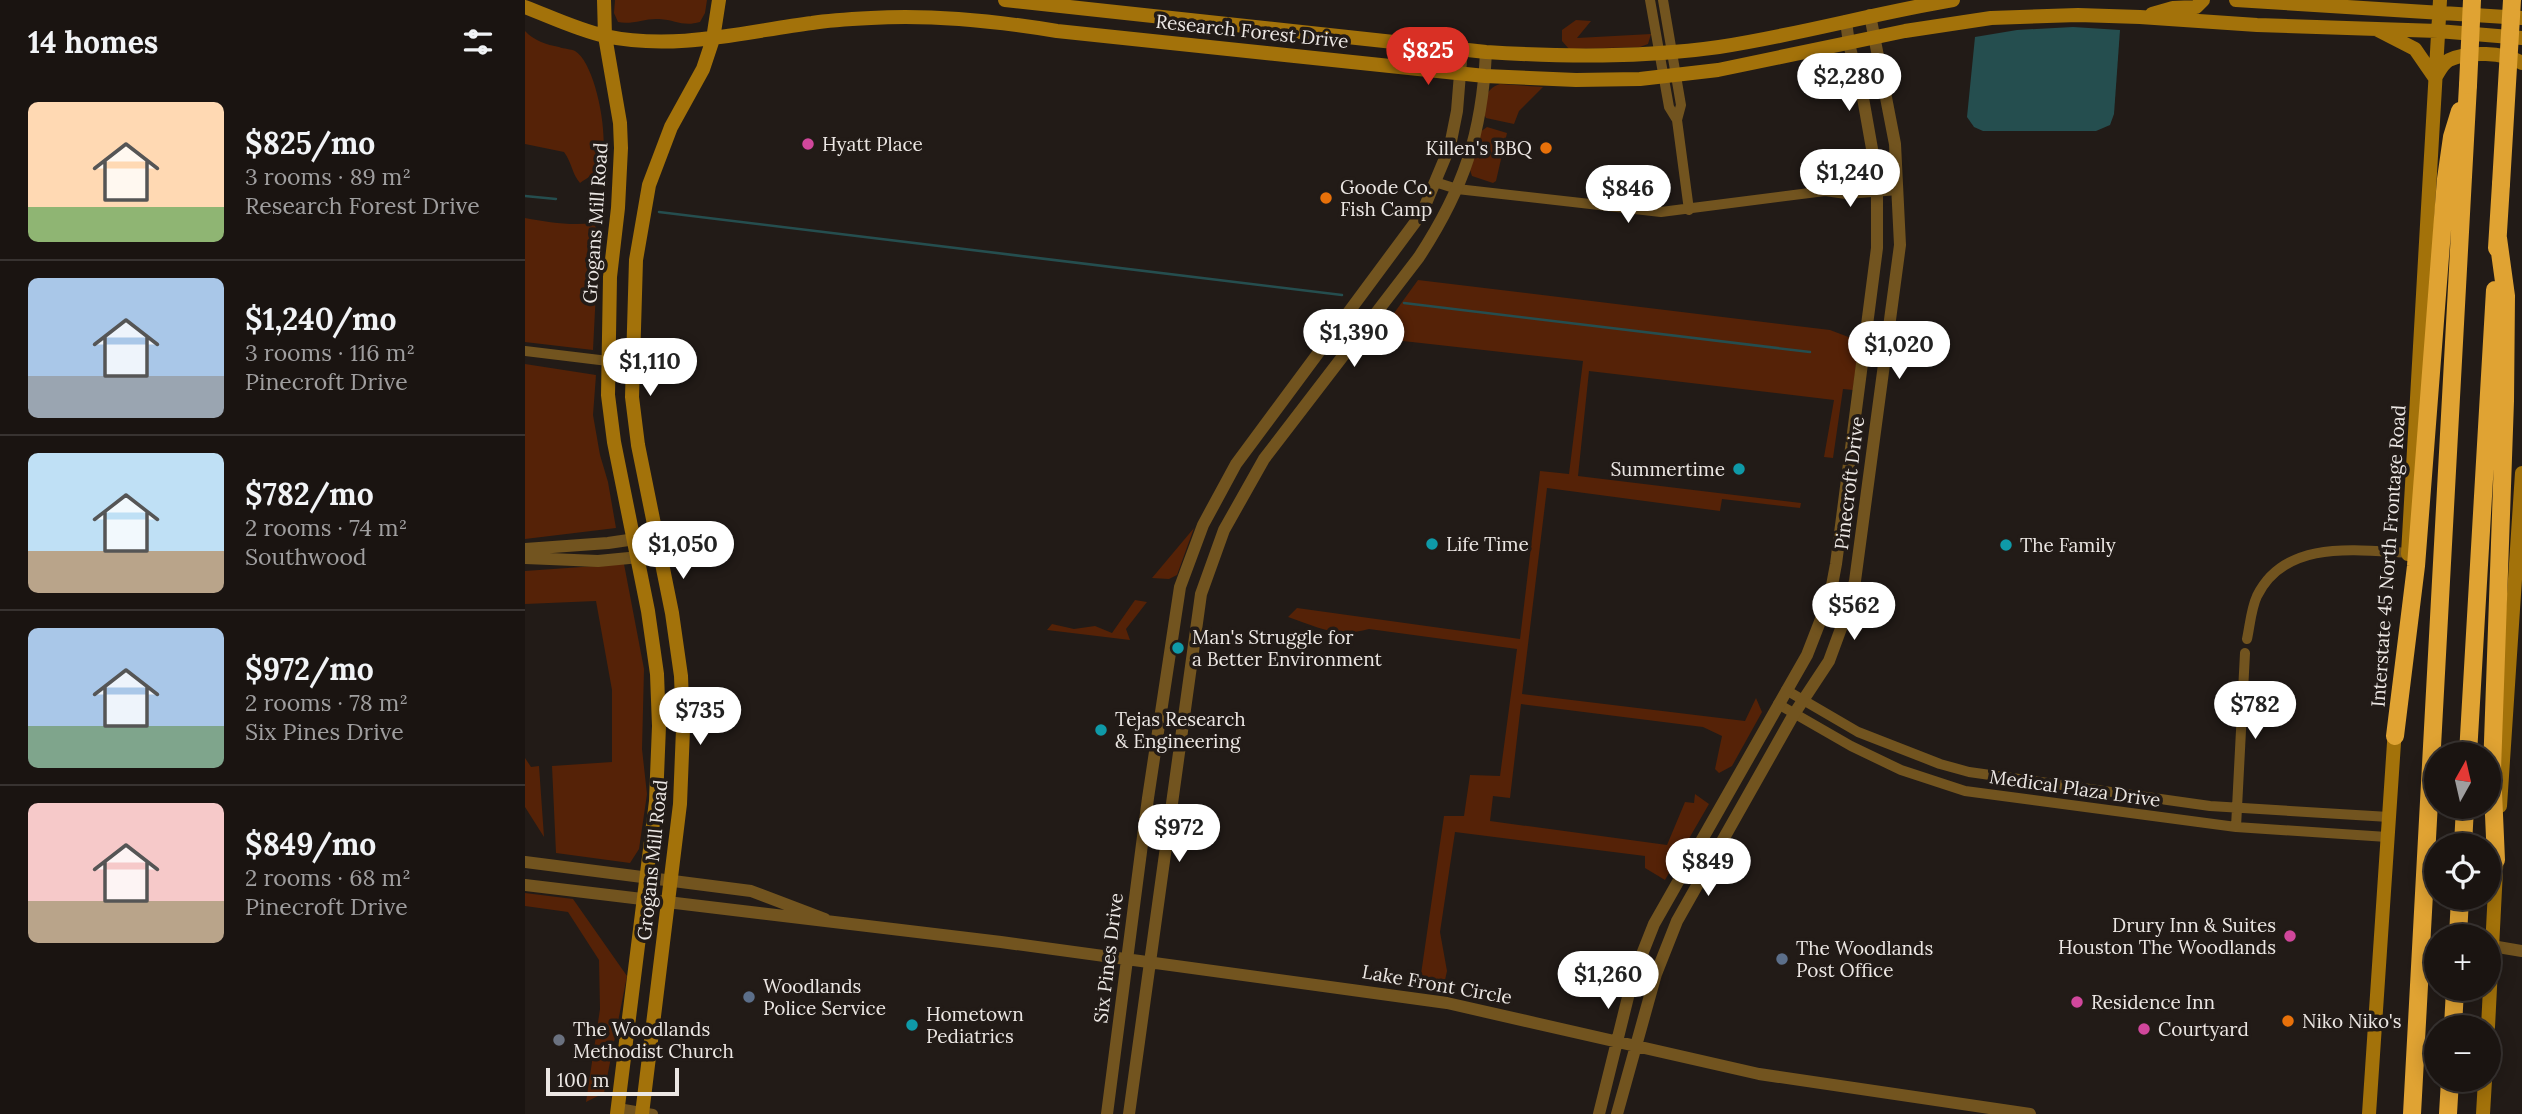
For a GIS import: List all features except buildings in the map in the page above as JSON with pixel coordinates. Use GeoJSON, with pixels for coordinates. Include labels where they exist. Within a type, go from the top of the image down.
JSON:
{"type":"FeatureCollection","features":[{"type":"Feature","properties":{"kind":"highway"},"geometry":{"type":"LineString","coordinates":[[2412,1114],[2455,179],[2452,137],[2468,85],[2472,0]]}},
{"type":"Feature","properties":{"kind":"highway"},"geometry":{"type":"LineString","coordinates":[[2469,742],[2512,0]]}},
{"type":"Feature","properties":{"kind":"highway"},"geometry":{"type":"LineString","coordinates":[[2395,736],[2416,566],[2455,179]]}},
{"type":"Feature","properties":{"kind":"highway"},"geometry":{"type":"LineString","coordinates":[[2495,833],[2492,770],[2505,415],[2506,296],[2498,238]]}},
{"type":"Feature","properties":{"kind":"highway"},"geometry":{"type":"LineString","coordinates":[[2448,1114],[2449,1092]]}},
{"type":"Feature","properties":{"kind":"main road","name":"Grogans Mill Road"},"geometry":{"type":"LineString","coordinates":[[604,0],[605,36],[620,123],[621,148],[618,208],[610,277],[608,395],[614,442],[657,674],[659,741],[656,801],[618,1111]]}},
{"type":"Feature","properties":{"kind":"main road","name":"Grogans Mill Road"},"geometry":{"type":"LineString","coordinates":[[646,1113],[680,804],[683,743],[681,676],[672,613],[638,445],[632,397],[636,261],[649,185],[671,127],[703,69],[713,39],[719,0]]}},
{"type":"Feature","properties":{"kind":"main road","name":"Research Forest Drive"},"geometry":{"type":"LineString","coordinates":[[1005,0],[1486,52],[1565,57],[1666,53],[1761,39],[1953,0]]}},
{"type":"Feature","properties":{"kind":"main road"},"geometry":{"type":"LineString","coordinates":[[2140,17],[2173,8],[2196,8],[2203,0]]}},
{"type":"Feature","properties":{"kind":"main road"},"geometry":{"type":"LineString","coordinates":[[2236,0],[2364,9],[2440,7],[2522,18]]}},
{"type":"Feature","properties":{"kind":"main road"},"geometry":{"type":"LineString","coordinates":[[2364,9],[2394,4],[2400,0]]}},
{"type":"Feature","properties":{"kind":"main road"},"geometry":{"type":"LineString","coordinates":[[1014,24],[1032,4]]}},
{"type":"Feature","properties":{"kind":"main road","name":"Research Forest Drive"},"geometry":{"type":"LineString","coordinates":[[525,7],[605,36],[641,41],[681,42],[713,39],[813,23],[874,18],[934,18],[1014,24],[1057,31],[1485,76],[1576,80],[1671,76],[1749,65],[1875,38],[1991,18],[2078,15],[2140,17],[2257,25],[2378,30],[2390,28],[2522,38]]}},
{"type":"Feature","properties":{"kind":"main road","name":"Interstate 45 North Frontage Road"},"geometry":{"type":"LineString","coordinates":[[2369,1114],[2409,553],[2440,7]]}},
{"type":"Feature","properties":{"kind":"main road"},"geometry":{"type":"LineString","coordinates":[[1236,49],[1255,39],[1263,29]]}},
{"type":"Feature","properties":{"kind":"main road"},"geometry":{"type":"LineString","coordinates":[[2378,30],[2415,49],[2435,78],[2447,61],[2462,56],[2503,56],[2522,62]]}},
{"type":"Feature","properties":{"kind":"main road"},"geometry":{"type":"LineString","coordinates":[[2499,833],[2522,473]]}},
{"type":"Feature","properties":{"kind":"main road"},"geometry":{"type":"LineString","coordinates":[[659,741],[683,743]]}},
{"type":"Feature","properties":{"kind":"main road"},"geometry":{"type":"LineString","coordinates":[[2483,1114],[2484,1092]]}},
{"type":"Feature","properties":{"kind":"street"},"geometry":{"type":"LineString","coordinates":[[1650,0],[1671,76],[1669,107],[1677,120],[1689,209]]}},
{"type":"Feature","properties":{"kind":"street"},"geometry":{"type":"LineString","coordinates":[[1663,0],[1666,53]]}},
{"type":"Feature","properties":{"kind":"street","name":"Pinecroft Drive"},"geometry":{"type":"LineString","coordinates":[[1617,1114],[1656,974],[1677,921],[1794,714],[1829,661],[1849,605],[1858,564],[1900,245],[1895,144],[1870,15]]}},
{"type":"Feature","properties":{"kind":"street","name":"Pinecroft Drive"},"geometry":{"type":"LineString","coordinates":[[1599,1114],[1633,977],[1654,924],[1807,655],[1830,596],[1877,248],[1877,177],[1846,21]]}},
{"type":"Feature","properties":{"kind":"street","name":"Six Pines Drive"},"geometry":{"type":"LineString","coordinates":[[1107,1114],[1176,606],[1203,525],[1222,486],[1247,448],[1422,213],[1450,146],[1458,111],[1462,49]]}},
{"type":"Feature","properties":{"kind":"street"},"geometry":{"type":"LineString","coordinates":[[1129,1114],[1197,609],[1224,530],[1264,459],[1439,227],[1471,154],[1482,108],[1486,52]]}},
{"type":"Feature","properties":{"kind":"street"},"geometry":{"type":"LineString","coordinates":[[1825,191],[1848,180],[1898,176]]}},
{"type":"Feature","properties":{"kind":"street"},"geometry":{"type":"LineString","coordinates":[[1435,182],[1457,189],[1661,212],[1825,191],[1846,194],[1898,190]]}},
{"type":"Feature","properties":{"kind":"street"},"geometry":{"type":"LineString","coordinates":[[1334,332],[1350,346]]}},
{"type":"Feature","properties":{"kind":"street"},"geometry":{"type":"LineString","coordinates":[[525,351],[608,361]]}},
{"type":"Feature","properties":{"kind":"street"},"geometry":{"type":"LineString","coordinates":[[1247,448],[1264,459]]}},
{"type":"Feature","properties":{"kind":"street"},"geometry":{"type":"LineString","coordinates":[[525,549],[608,544],[656,536]]}},
{"type":"Feature","properties":{"kind":"street"},"geometry":{"type":"LineString","coordinates":[[2247,639],[2256,597],[2270,577],[2291,560],[2321,551],[2347,549],[2409,553]]}},
{"type":"Feature","properties":{"kind":"street"},"geometry":{"type":"LineString","coordinates":[[525,558],[587,561],[660,555]]}},
{"type":"Feature","properties":{"kind":"street"},"geometry":{"type":"LineString","coordinates":[[2237,827],[2245,653]]}},
{"type":"Feature","properties":{"kind":"street","name":"Medical Plaza Drive"},"geometry":{"type":"LineString","coordinates":[[1786,690],[1859,732],[1907,752],[1969,772],[2238,809],[2389,817]]}},
{"type":"Feature","properties":{"kind":"street","name":"Medical Plaza Drive"},"geometry":{"type":"LineString","coordinates":[[1778,704],[1851,746],[1901,769],[1965,791],[2237,827],[2387,837]]}},
{"type":"Feature","properties":{"kind":"street","name":"Lake Front Circle"},"geometry":{"type":"LineString","coordinates":[[525,862],[759,893],[831,921]]}},
{"type":"Feature","properties":{"kind":"street","name":"Lake Front Circle"},"geometry":{"type":"LineString","coordinates":[[525,885],[811,921],[831,921],[1447,1003],[1790,1080],[2031,1114]]}},
{"type":"Feature","properties":{"kind":"street"},"geometry":{"type":"LineString","coordinates":[[2501,948],[2522,951]]}},
{"type":"Feature","properties":{"kind":"street"},"geometry":{"type":"LineString","coordinates":[[618,1111],[646,1113]]}},
{"type":"Feature","properties":{"kind":"shaded area"},"geometry":{"type":"Polygon","coordinates":[[[615,0],[707,0],[700,22],[689,24],[659,19],[618,22],[614,13],[615,0]]]}},
{"type":"Feature","properties":{"kind":"shaded area"},"geometry":{"type":"Polygon","coordinates":[[[1576,20],[1591,21],[1577,38],[1651,34],[1648,44],[1640,47],[1569,49],[1562,41],[1562,30],[1576,20]]]}},
{"type":"Feature","properties":{"kind":"shaded area"},"geometry":{"type":"Polygon","coordinates":[[[525,31],[541,42],[575,51],[583,58],[595,87],[602,122],[603,154],[597,170],[580,183],[564,152],[525,144],[525,31]]]}},
{"type":"Feature","properties":{"kind":"shaded area"},"geometry":{"type":"Polygon","coordinates":[[[1500,84],[1543,87],[1519,111],[1514,124],[1486,118],[1484,114],[1489,92],[1500,84]]]}},
{"type":"Feature","properties":{"kind":"shaded area"},"geometry":{"type":"Polygon","coordinates":[[[1487,127],[1507,133],[1496,181],[1493,183],[1472,176],[1470,170],[1480,132],[1487,127]]]}},
{"type":"Feature","properties":{"kind":"shaded area"},"geometry":{"type":"Polygon","coordinates":[[[525,218],[567,224],[593,223],[599,232],[593,350],[525,342],[525,218]]]}},
{"type":"Feature","properties":{"kind":"shaded area"},"geometry":{"type":"Polygon","coordinates":[[[1418,280],[1830,330],[1859,341],[1853,390],[1843,389],[1833,458],[1824,457],[1834,400],[1589,371],[1578,476],[1801,503],[1800,508],[1722,499],[1720,511],[1547,488],[1522,694],[1745,721],[1756,698],[1762,712],[1732,766],[1719,773],[1715,769],[1722,736],[1703,727],[1521,704],[1510,798],[1493,796],[1490,821],[1667,845],[1685,802],[1694,803],[1695,794],[1709,804],[1665,880],[1645,868],[1645,856],[1455,832],[1440,932],[1447,971],[1445,980],[1420,981],[1444,816],[1464,816],[1470,775],[1500,776],[1517,649],[1369,629],[1337,632],[1288,617],[1297,608],[1520,639],[1540,471],[1569,474],[1583,361],[1376,338],[1418,280]]]}},
{"type":"Feature","properties":{"kind":"shaded area"},"geometry":{"type":"Polygon","coordinates":[[[525,364],[596,375],[593,415],[616,528],[525,539],[525,364]]]}},
{"type":"Feature","properties":{"kind":"shaded area"},"geometry":{"type":"Polygon","coordinates":[[[1194,528],[1177,575],[1169,579],[1152,578],[1194,528]]]}},
{"type":"Feature","properties":{"kind":"shaded area"},"geometry":{"type":"Polygon","coordinates":[[[624,564],[644,669],[642,749],[647,794],[639,849],[630,863],[556,853],[552,766],[612,762],[612,690],[596,601],[525,604],[525,571],[624,564]]]}},
{"type":"Feature","properties":{"kind":"shaded area"},"geometry":{"type":"Polygon","coordinates":[[[1135,600],[1147,602],[1126,629],[1130,640],[1047,630],[1052,624],[1074,629],[1095,626],[1112,633],[1135,600]]]}},
{"type":"Feature","properties":{"kind":"shaded area"},"geometry":{"type":"Polygon","coordinates":[[[525,758],[531,767],[539,766],[544,837],[525,807],[525,758]]]}},
{"type":"Feature","properties":{"kind":"shaded area"},"geometry":{"type":"Polygon","coordinates":[[[525,893],[573,899],[627,976],[604,1093],[586,1102],[600,1009],[599,960],[568,912],[525,906],[525,893]]]}},
{"type":"Feature","properties":{"kind":"water"},"geometry":{"type":"Polygon","coordinates":[[[2073,27],[2120,30],[2114,114],[2110,125],[2096,131],[1983,131],[1974,127],[1967,117],[1975,37],[2017,30],[2073,27]]]}},
{"type":"Feature","properties":{"kind":"waterway"},"geometry":{"type":"LineString","coordinates":[[525,196],[556,199]]}},
{"type":"Feature","properties":{"kind":"waterway"},"geometry":{"type":"LineString","coordinates":[[659,212],[1342,295]]}},
{"type":"Feature","properties":{"kind":"waterway"},"geometry":{"type":"LineString","coordinates":[[1404,303],[1810,352]]}},
{"type":"Feature","properties":{"kind":"place","name":"Hyatt Place"},"geometry":{"type":"Point","coordinates":[808,144]}},
{"type":"Feature","properties":{"kind":"place","name":"Killen's BBQ"},"geometry":{"type":"Point","coordinates":[1546,148]}},
{"type":"Feature","properties":{"kind":"place","name":"Goode Co. Fish Camp"},"geometry":{"type":"Point","coordinates":[1326,198]}},
{"type":"Feature","properties":{"kind":"place","name":"Summertime"},"geometry":{"type":"Point","coordinates":[1739,469]}},
{"type":"Feature","properties":{"kind":"place","name":"Life Time"},"geometry":{"type":"Point","coordinates":[1432,544]}},
{"type":"Feature","properties":{"kind":"place","name":"The Family"},"geometry":{"type":"Point","coordinates":[2006,545]}},
{"type":"Feature","properties":{"kind":"place","name":"Man's Struggle for a Better Environment"},"geometry":{"type":"Point","coordinates":[1178,648]}},
{"type":"Feature","properties":{"kind":"place","name":"Tejas Research & Engineering"},"geometry":{"type":"Point","coordinates":[1101,730]}},
{"type":"Feature","properties":{"kind":"place","name":"Drury Inn & Suites Houston The Woodlands"},"geometry":{"type":"Point","coordinates":[2290,936]}},
{"type":"Feature","properties":{"kind":"place","name":"The Woodlands Post Office"},"geometry":{"type":"Point","coordinates":[1782,959]}},
{"type":"Feature","properties":{"kind":"place","name":"Woodlands Police Service"},"geometry":{"type":"Point","coordinates":[749,997]}},
{"type":"Feature","properties":{"kind":"place","name":"Residence Inn"},"geometry":{"type":"Point","coordinates":[2077,1002]}},
{"type":"Feature","properties":{"kind":"place","name":"Niko Niko's"},"geometry":{"type":"Point","coordinates":[2288,1021]}},
{"type":"Feature","properties":{"kind":"place","name":"Hometown Pediatrics"},"geometry":{"type":"Point","coordinates":[912,1025]}},
{"type":"Feature","properties":{"kind":"place","name":"Courtyard"},"geometry":{"type":"Point","coordinates":[2144,1029]}},
{"type":"Feature","properties":{"kind":"place","name":"The Woodlands Methodist Church"},"geometry":{"type":"Point","coordinates":[559,1040]}}]}
